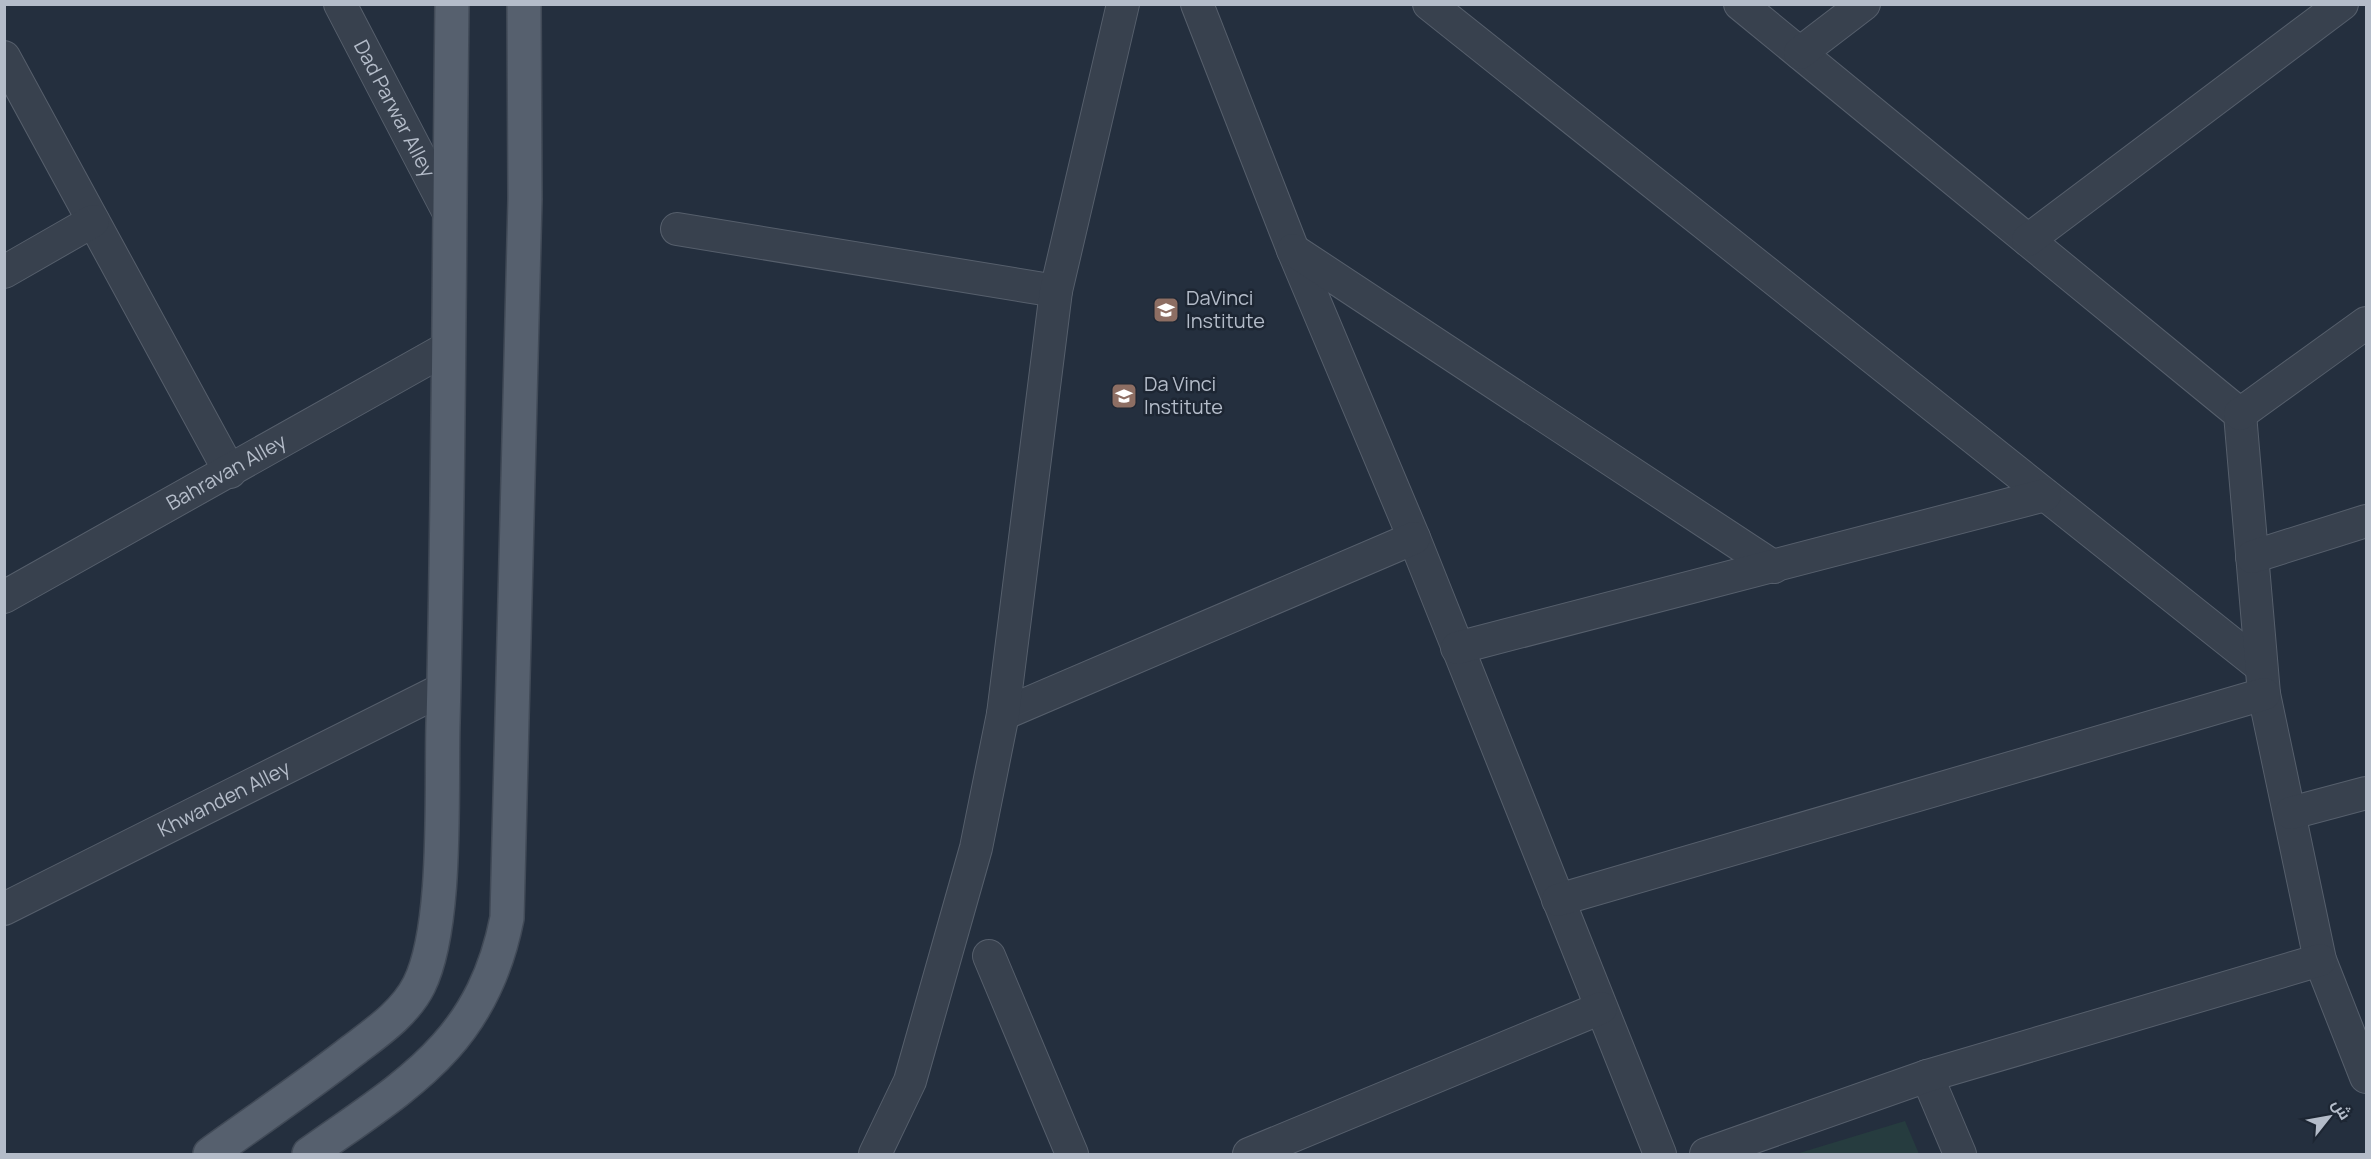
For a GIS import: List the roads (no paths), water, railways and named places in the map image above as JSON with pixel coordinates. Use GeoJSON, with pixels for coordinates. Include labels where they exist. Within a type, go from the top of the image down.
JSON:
{"type":"FeatureCollection","features":[{"type":"Feature","properties":{"kind":"main road"},"geometry":{"type":"LineString","coordinates":[[210,1155],[333,1066],[389,1022],[419,985],[429,958],[434,930],[439,855],[449,347],[452,4]]}},
{"type":"Feature","properties":{"kind":"main road"},"geometry":{"type":"LineString","coordinates":[[309,1155],[398,1091],[451,1043],[482,997],[501,945],[507,918],[525,211],[524,4]]}},
{"type":"Feature","properties":{"kind":"street","name":"Dad Parwar Alley"},"geometry":{"type":"LineString","coordinates":[[340,4],[450,215]]}},
{"type":"Feature","properties":{"kind":"street"},"geometry":{"type":"LineString","coordinates":[[875,1155],[910,1081],[927,1028],[976,849],[1003,714],[1056,291],[1124,4]]}},
{"type":"Feature","properties":{"kind":"street"},"geometry":{"type":"LineString","coordinates":[[1197,4],[1293,250],[1414,538],[1660,1155]]}},
{"type":"Feature","properties":{"kind":"street"},"geometry":{"type":"LineString","coordinates":[[1429,4],[2045,495],[2262,680]]}},
{"type":"Feature","properties":{"kind":"street"},"geometry":{"type":"LineString","coordinates":[[1740,4],[2240,414],[2262,680],[2320,960],[2367,1077]]}},
{"type":"Feature","properties":{"kind":"street"},"geometry":{"type":"LineString","coordinates":[[1800,53],[1864,4]]}},
{"type":"Feature","properties":{"kind":"street"},"geometry":{"type":"LineString","coordinates":[[2028,240],[2342,4]]}},
{"type":"Feature","properties":{"kind":"street"},"geometry":{"type":"LineString","coordinates":[[4,57],[230,472]]}},
{"type":"Feature","properties":{"kind":"street"},"geometry":{"type":"LineString","coordinates":[[4,272],[93,221]]}},
{"type":"Feature","properties":{"kind":"street"},"geometry":{"type":"LineString","coordinates":[[677,229],[1056,291]]}},
{"type":"Feature","properties":{"kind":"street"},"geometry":{"type":"LineString","coordinates":[[1293,250],[1774,567]]}},
{"type":"Feature","properties":{"kind":"street"},"geometry":{"type":"LineString","coordinates":[[2240,414],[2367,323]]}},
{"type":"Feature","properties":{"kind":"street","name":"Bahravan Alley"},"geometry":{"type":"LineString","coordinates":[[4,597],[449,347]]}},
{"type":"Feature","properties":{"kind":"street"},"geometry":{"type":"LineString","coordinates":[[1457,648],[2045,495]]}},
{"type":"Feature","properties":{"kind":"street"},"geometry":{"type":"LineString","coordinates":[[2252,557],[2367,521]]}},
{"type":"Feature","properties":{"kind":"street"},"geometry":{"type":"LineString","coordinates":[[1003,714],[1414,538]]}},
{"type":"Feature","properties":{"kind":"street"},"geometry":{"type":"LineString","coordinates":[[1558,900],[2262,680]]}},
{"type":"Feature","properties":{"kind":"street","name":"Khwanden Alley"},"geometry":{"type":"LineString","coordinates":[[4,909],[443,689]]}},
{"type":"Feature","properties":{"kind":"street"},"geometry":{"type":"LineString","coordinates":[[2291,813],[2367,793]]}},
{"type":"Feature","properties":{"kind":"street"},"geometry":{"type":"LineString","coordinates":[[989,956],[1072,1155]]}},
{"type":"Feature","properties":{"kind":"street"},"geometry":{"type":"LineString","coordinates":[[1706,1155],[1927,1076],[2320,960]]}},
{"type":"Feature","properties":{"kind":"street"},"geometry":{"type":"LineString","coordinates":[[1249,1155],[1601,1008]]}},
{"type":"Feature","properties":{"kind":"street"},"geometry":{"type":"LineString","coordinates":[[1927,1076],[1960,1155]]}},
{"type":"Feature","properties":{"kind":"place","name":"DaVinci Institute"},"geometry":{"type":"Point","coordinates":[1166,310]}},
{"type":"Feature","properties":{"kind":"place","name":"Da Vinci Institute"},"geometry":{"type":"Point","coordinates":[1124,396]}}]}
